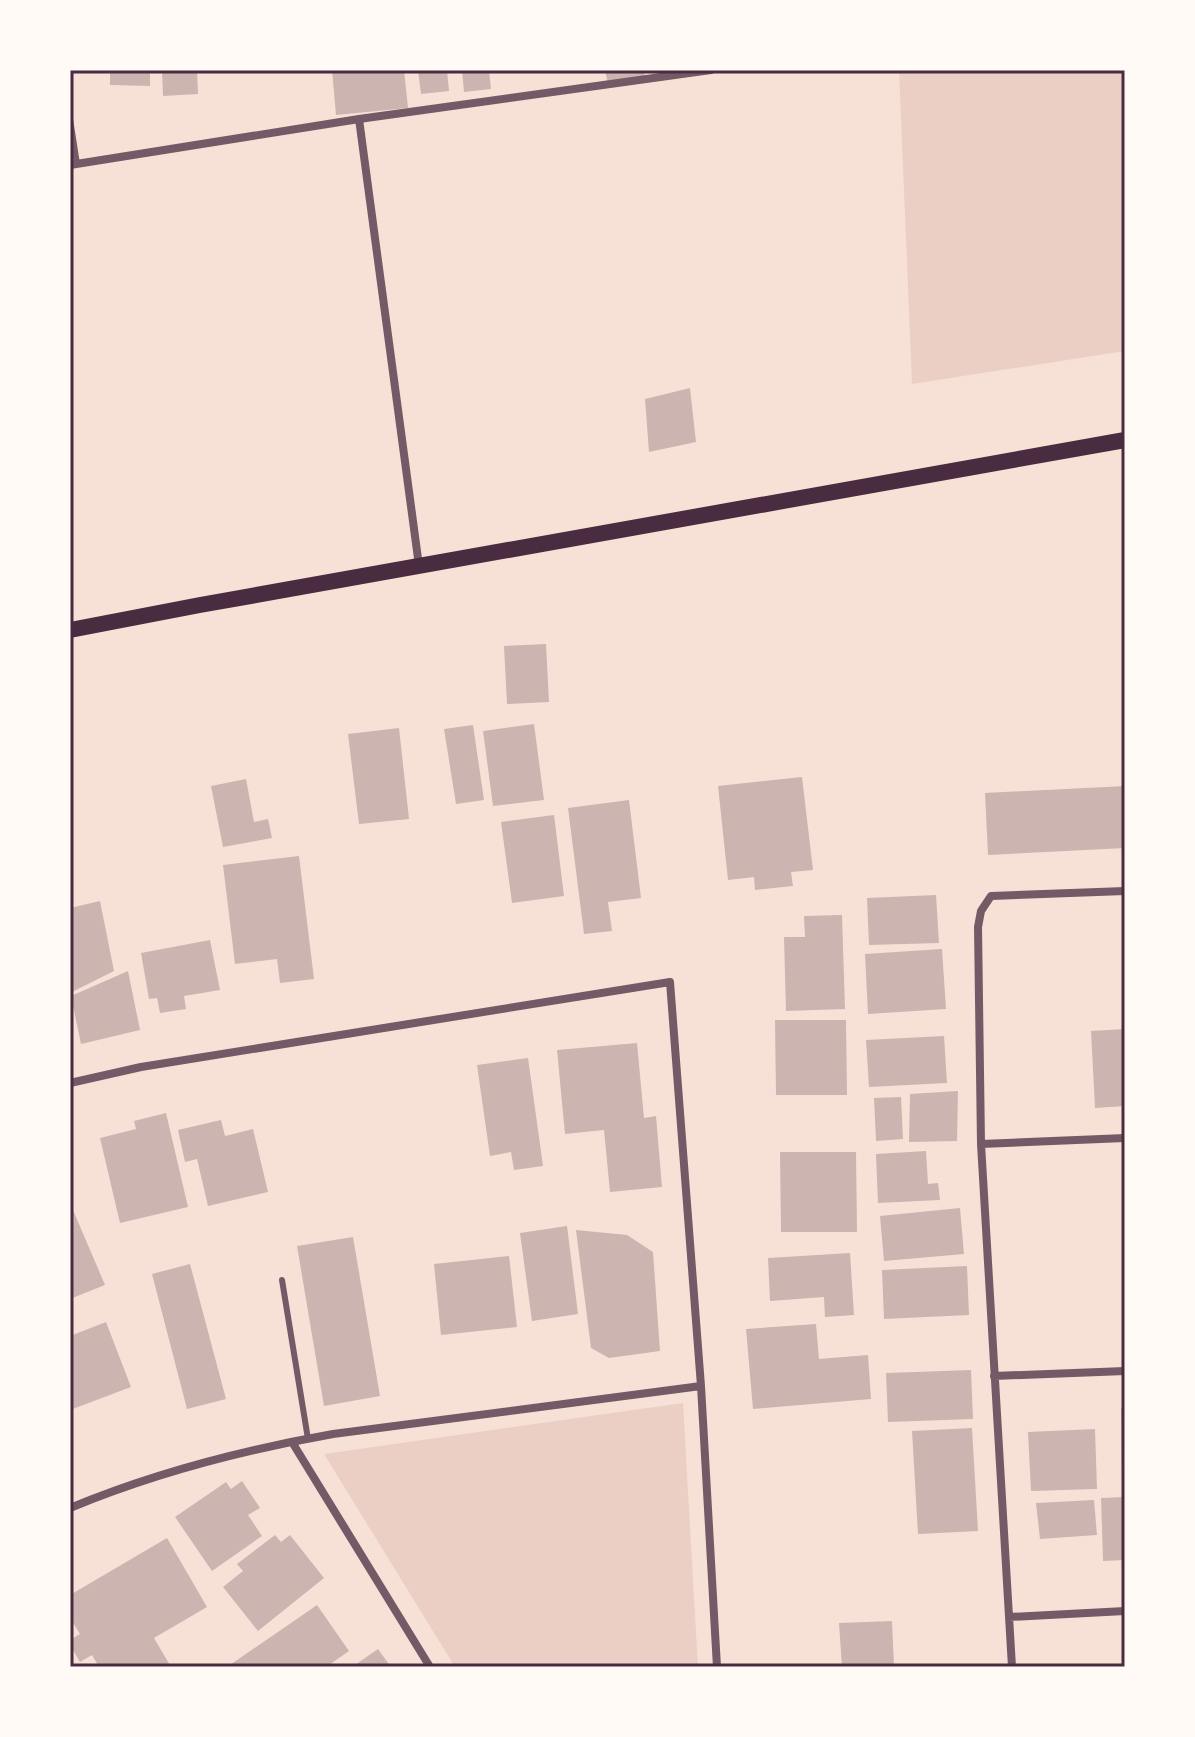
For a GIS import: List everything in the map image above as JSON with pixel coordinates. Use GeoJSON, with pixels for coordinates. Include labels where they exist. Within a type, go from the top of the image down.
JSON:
{"type":"FeatureCollection","features":[{"type":"Feature","properties":{"kind":"main road"},"geometry":{"type":"LineString","coordinates":[[70,630],[1125,440]]}},
{"type":"Feature","properties":{"kind":"street"},"geometry":{"type":"LineString","coordinates":[[73,164],[359,119],[711,70]]}},
{"type":"Feature","properties":{"kind":"street"},"geometry":{"type":"LineString","coordinates":[[359,119],[419,567]]}},
{"type":"Feature","properties":{"kind":"street"},"geometry":{"type":"LineString","coordinates":[[1012,1667],[981,1144],[978,927],[981,911],[991,896],[1125,891]]}},
{"type":"Feature","properties":{"kind":"street"},"geometry":{"type":"LineString","coordinates":[[70,1083],[141,1067],[670,982],[701,1386],[717,1667]]}},
{"type":"Feature","properties":{"kind":"street"},"geometry":{"type":"LineString","coordinates":[[981,1144],[1125,1138]]}},
{"type":"Feature","properties":{"kind":"street"},"geometry":{"type":"LineString","coordinates":[[994,1376],[1125,1371]]}},
{"type":"Feature","properties":{"kind":"street"},"geometry":{"type":"LineString","coordinates":[[70,1508],[142,1480],[292,1442],[701,1386]]}},
{"type":"Feature","properties":{"kind":"street"},"geometry":{"type":"LineString","coordinates":[[292,1442],[430,1667]]}},
{"type":"Feature","properties":{"kind":"street"},"geometry":{"type":"LineString","coordinates":[[1009,1617],[1125,1611]]}},
{"type":"Feature","properties":{"kind":"lane"},"geometry":{"type":"LineString","coordinates":[[70,119],[73,164]]}},
{"type":"Feature","properties":{"kind":"lane"},"geometry":{"type":"LineString","coordinates":[[282,1280],[308,1439]]}},
{"type":"Feature","properties":{"kind":"shaded area"},"geometry":{"type":"Polygon","coordinates":[[[899,70],[1125,70],[1125,351],[912,384],[899,70]]]}},
{"type":"Feature","properties":{"kind":"shaded area"},"geometry":{"type":"Polygon","coordinates":[[[683,1403],[698,1667],[455,1667],[324,1454],[683,1403]]]}},
{"type":"Feature","properties":{"kind":"building"},"geometry":{"type":"Polygon","coordinates":[[[110,70],[150,70],[150,86],[110,85],[110,70]]]}},
{"type":"Feature","properties":{"kind":"building"},"geometry":{"type":"Polygon","coordinates":[[[162,70],[197,70],[198,94],[163,96],[162,70]]]}},
{"type":"Feature","properties":{"kind":"building"},"geometry":{"type":"Polygon","coordinates":[[[332,70],[404,70],[408,108],[336,115],[332,70]]]}},
{"type":"Feature","properties":{"kind":"building"},"geometry":{"type":"Polygon","coordinates":[[[418,70],[447,70],[449,91],[421,94],[418,70]]]}},
{"type":"Feature","properties":{"kind":"building"},"geometry":{"type":"Polygon","coordinates":[[[462,70],[489,70],[491,89],[464,92],[462,70]]]}},
{"type":"Feature","properties":{"kind":"building"},"geometry":{"type":"Polygon","coordinates":[[[605,70],[644,70],[645,77],[608,84],[605,70]]]}},
{"type":"Feature","properties":{"kind":"building"},"geometry":{"type":"Polygon","coordinates":[[[690,388],[696,442],[649,452],[645,399],[690,388]]]}},
{"type":"Feature","properties":{"kind":"building"},"geometry":{"type":"Polygon","coordinates":[[[546,644],[549,702],[507,704],[504,646],[546,644]]]}},
{"type":"Feature","properties":{"kind":"building"},"geometry":{"type":"Polygon","coordinates":[[[534,724],[544,800],[493,806],[483,731],[534,724]]]}},
{"type":"Feature","properties":{"kind":"building"},"geometry":{"type":"Polygon","coordinates":[[[473,725],[484,800],[456,804],[444,729],[473,725]]]}},
{"type":"Feature","properties":{"kind":"building"},"geometry":{"type":"Polygon","coordinates":[[[399,728],[409,819],[359,824],[348,734],[399,728]]]}},
{"type":"Feature","properties":{"kind":"building"},"geometry":{"type":"Polygon","coordinates":[[[802,777],[813,870],[791,872],[793,886],[755,890],[754,877],[728,880],[718,786],[802,777]]]}},
{"type":"Feature","properties":{"kind":"building"},"geometry":{"type":"Polygon","coordinates":[[[246,779],[254,822],[268,819],[272,838],[223,847],[211,786],[246,779]]]}},
{"type":"Feature","properties":{"kind":"building"},"geometry":{"type":"Polygon","coordinates":[[[1125,786],[1125,848],[988,855],[985,793],[1125,786]]]}},
{"type":"Feature","properties":{"kind":"building"},"geometry":{"type":"Polygon","coordinates":[[[629,800],[641,898],[608,902],[612,931],[584,934],[568,808],[629,800]]]}},
{"type":"Feature","properties":{"kind":"building"},"geometry":{"type":"Polygon","coordinates":[[[554,815],[564,896],[512,903],[501,822],[554,815]]]}},
{"type":"Feature","properties":{"kind":"building"},"geometry":{"type":"Polygon","coordinates":[[[299,856],[314,979],[280,983],[277,959],[235,964],[223,865],[299,856]]]}},
{"type":"Feature","properties":{"kind":"building"},"geometry":{"type":"Polygon","coordinates":[[[936,895],[939,943],[869,945],[867,898],[936,895]]]}},
{"type":"Feature","properties":{"kind":"building"},"geometry":{"type":"Polygon","coordinates":[[[100,901],[114,971],[70,993],[70,908],[100,901]]]}},
{"type":"Feature","properties":{"kind":"building"},"geometry":{"type":"Polygon","coordinates":[[[842,915],[845,1009],[786,1011],[784,937],[805,937],[804,916],[842,915]]]}},
{"type":"Feature","properties":{"kind":"building"},"geometry":{"type":"Polygon","coordinates":[[[210,940],[220,990],[184,996],[186,1009],[160,1013],[157,998],[149,999],[141,953],[210,940]]]}},
{"type":"Feature","properties":{"kind":"building"},"geometry":{"type":"Polygon","coordinates":[[[942,949],[946,1009],[868,1014],[865,954],[942,949]]]}},
{"type":"Feature","properties":{"kind":"building"},"geometry":{"type":"Polygon","coordinates":[[[128,971],[140,1030],[81,1044],[71,996],[128,971]]]}},
{"type":"Feature","properties":{"kind":"building"},"geometry":{"type":"Polygon","coordinates":[[[775,1020],[846,1020],[847,1095],[776,1095],[775,1020]]]}},
{"type":"Feature","properties":{"kind":"building"},"geometry":{"type":"Polygon","coordinates":[[[1125,1029],[1125,1106],[1095,1108],[1091,1031],[1125,1029]]]}},
{"type":"Feature","properties":{"kind":"building"},"geometry":{"type":"Polygon","coordinates":[[[944,1036],[947,1083],[869,1087],[866,1040],[944,1036]]]}},
{"type":"Feature","properties":{"kind":"building"},"geometry":{"type":"Polygon","coordinates":[[[637,1043],[644,1118],[656,1116],[662,1187],[610,1192],[604,1130],[565,1134],[557,1050],[637,1043]]]}},
{"type":"Feature","properties":{"kind":"building"},"geometry":{"type":"Polygon","coordinates":[[[528,1058],[543,1166],[514,1170],[511,1152],[490,1156],[477,1065],[528,1058]]]}},
{"type":"Feature","properties":{"kind":"building"},"geometry":{"type":"Polygon","coordinates":[[[958,1091],[957,1141],[909,1142],[910,1094],[958,1091]]]}},
{"type":"Feature","properties":{"kind":"building"},"geometry":{"type":"Polygon","coordinates":[[[901,1097],[903,1139],[876,1141],[874,1098],[901,1097]]]}},
{"type":"Feature","properties":{"kind":"building"},"geometry":{"type":"Polygon","coordinates":[[[166,1113],[188,1207],[120,1223],[100,1138],[136,1129],[134,1121],[166,1113]]]}},
{"type":"Feature","properties":{"kind":"building"},"geometry":{"type":"Polygon","coordinates":[[[221,1120],[225,1136],[253,1129],[268,1192],[208,1206],[197,1159],[185,1162],[178,1130],[221,1120]]]}},
{"type":"Feature","properties":{"kind":"building"},"geometry":{"type":"Polygon","coordinates":[[[926,1151],[928,1184],[938,1183],[940,1200],[878,1203],[876,1154],[926,1151]]]}},
{"type":"Feature","properties":{"kind":"building"},"geometry":{"type":"Polygon","coordinates":[[[780,1152],[856,1152],[857,1232],[781,1232],[780,1152]]]}},
{"type":"Feature","properties":{"kind":"building"},"geometry":{"type":"Polygon","coordinates":[[[70,1203],[105,1285],[70,1299],[70,1203]]]}},
{"type":"Feature","properties":{"kind":"building"},"geometry":{"type":"Polygon","coordinates":[[[960,1208],[964,1254],[884,1261],[880,1216],[960,1208]]]}},
{"type":"Feature","properties":{"kind":"building"},"geometry":{"type":"Polygon","coordinates":[[[567,1226],[578,1314],[532,1321],[520,1233],[567,1226]]]}},
{"type":"Feature","properties":{"kind":"building"},"geometry":{"type":"Polygon","coordinates":[[[576,1230],[627,1235],[653,1252],[660,1351],[609,1358],[591,1348],[576,1230]]]}},
{"type":"Feature","properties":{"kind":"building"},"geometry":{"type":"Polygon","coordinates":[[[353,1237],[380,1396],[324,1406],[297,1246],[353,1237]]]}},
{"type":"Feature","properties":{"kind":"building"},"geometry":{"type":"Polygon","coordinates":[[[850,1253],[854,1315],[825,1317],[824,1297],[770,1301],[768,1258],[850,1253]]]}},
{"type":"Feature","properties":{"kind":"building"},"geometry":{"type":"Polygon","coordinates":[[[509,1256],[517,1327],[441,1335],[434,1264],[509,1256]]]}},
{"type":"Feature","properties":{"kind":"building"},"geometry":{"type":"Polygon","coordinates":[[[190,1264],[226,1399],[187,1409],[152,1274],[190,1264]]]}},
{"type":"Feature","properties":{"kind":"building"},"geometry":{"type":"Polygon","coordinates":[[[967,1266],[969,1315],[884,1319],[882,1270],[967,1266]]]}},
{"type":"Feature","properties":{"kind":"building"},"geometry":{"type":"Polygon","coordinates":[[[106,1322],[131,1387],[70,1410],[70,1336],[106,1322]]]}},
{"type":"Feature","properties":{"kind":"building"},"geometry":{"type":"Polygon","coordinates":[[[816,1324],[819,1359],[868,1355],[871,1399],[753,1409],[746,1329],[816,1324]]]}},
{"type":"Feature","properties":{"kind":"building"},"geometry":{"type":"Polygon","coordinates":[[[971,1370],[973,1419],[888,1422],[886,1373],[971,1370]]]}},
{"type":"Feature","properties":{"kind":"building"},"geometry":{"type":"Polygon","coordinates":[[[1121,1408],[1125,1408],[1125,1482],[1122,1482],[1121,1408]]]}},
{"type":"Feature","properties":{"kind":"building"},"geometry":{"type":"Polygon","coordinates":[[[972,1428],[978,1531],[918,1534],[912,1431],[972,1428]]]}},
{"type":"Feature","properties":{"kind":"building"},"geometry":{"type":"Polygon","coordinates":[[[1095,1429],[1097,1489],[1031,1491],[1028,1432],[1095,1429]]]}},
{"type":"Feature","properties":{"kind":"building"},"geometry":{"type":"Polygon","coordinates":[[[242,1481],[260,1508],[248,1515],[262,1536],[212,1571],[175,1517],[226,1482],[231,1489],[242,1481]]]}},
{"type":"Feature","properties":{"kind":"building"},"geometry":{"type":"Polygon","coordinates":[[[1125,1497],[1125,1560],[1103,1561],[1101,1498],[1125,1497]]]}},
{"type":"Feature","properties":{"kind":"building"},"geometry":{"type":"Polygon","coordinates":[[[1094,1500],[1097,1535],[1040,1539],[1036,1503],[1094,1500]]]}},
{"type":"Feature","properties":{"kind":"building"},"geometry":{"type":"Polygon","coordinates":[[[275,1535],[281,1542],[290,1535],[324,1578],[258,1631],[223,1587],[243,1571],[237,1564],[275,1535]]]}},
{"type":"Feature","properties":{"kind":"building"},"geometry":{"type":"Polygon","coordinates":[[[167,1538],[207,1607],[154,1638],[171,1667],[99,1667],[92,1655],[80,1662],[70,1645],[70,1640],[80,1634],[70,1618],[70,1595],[167,1538]]]}},
{"type":"Feature","properties":{"kind":"building"},"geometry":{"type":"Polygon","coordinates":[[[317,1605],[349,1651],[326,1667],[227,1667],[317,1605]]]}},
{"type":"Feature","properties":{"kind":"building"},"geometry":{"type":"Polygon","coordinates":[[[892,1621],[894,1667],[842,1667],[839,1623],[892,1621]]]}},
{"type":"Feature","properties":{"kind":"building"},"geometry":{"type":"Polygon","coordinates":[[[378,1649],[391,1667],[352,1667],[378,1649]]]}}]}
